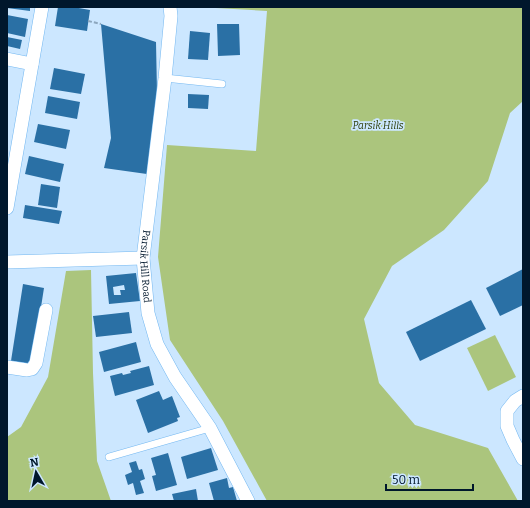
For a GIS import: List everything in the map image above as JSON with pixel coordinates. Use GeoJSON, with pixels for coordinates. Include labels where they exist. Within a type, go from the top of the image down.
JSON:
{"type":"FeatureCollection","features":[{"type":"Feature","properties":{"kind":"street"},"geometry":{"type":"LineString","coordinates":[[7,208],[11,162],[32,64],[42,7]]}},
{"type":"Feature","properties":{"kind":"street","name":"Parsik Hill Road"},"geometry":{"type":"LineString","coordinates":[[170,7],[171,16],[165,78],[143,258],[148,314],[157,344],[175,377],[210,428],[248,501]]}},
{"type":"Feature","properties":{"kind":"street"},"geometry":{"type":"LineString","coordinates":[[7,60],[32,64]]}},
{"type":"Feature","properties":{"kind":"street"},"geometry":{"type":"LineString","coordinates":[[7,262],[143,258]]}},
{"type":"Feature","properties":{"kind":"street"},"geometry":{"type":"LineString","coordinates":[[7,367],[27,370],[32,369],[36,363],[46,310]]}},
{"type":"Feature","properties":{"kind":"street"},"geometry":{"type":"LineString","coordinates":[[523,396],[515,401],[507,411],[507,426],[523,459]]}},
{"type":"Feature","properties":{"kind":"lane"},"geometry":{"type":"LineString","coordinates":[[165,78],[222,84]]}},
{"type":"Feature","properties":{"kind":"lane"},"geometry":{"type":"LineString","coordinates":[[109,457],[210,428]]}},
{"type":"Feature","properties":{"kind":"path"},"geometry":{"type":"LineString","coordinates":[[88,20],[101,24]]}},
{"type":"Feature","properties":{"kind":"green space","name":"Parsik Hills"},"geometry":{"type":"Polygon","coordinates":[[[198,7],[523,7],[523,101],[510,113],[488,181],[444,230],[392,266],[364,319],[379,383],[415,425],[488,448],[518,501],[267,501],[223,421],[170,340],[158,257],[167,145],[256,151],[267,11],[198,7]]]}},
{"type":"Feature","properties":{"kind":"green space"},"geometry":{"type":"Polygon","coordinates":[[[91,270],[93,373],[97,461],[111,501],[7,501],[7,437],[21,427],[48,377],[66,271],[91,270]]]}},
{"type":"Feature","properties":{"kind":"green space"},"geometry":{"type":"Polygon","coordinates":[[[495,335],[516,377],[488,391],[467,348],[495,335]]]}},
{"type":"Feature","properties":{"kind":"building"},"geometry":{"type":"Polygon","coordinates":[[[30,7],[30,11],[7,8],[30,7]]]}},
{"type":"Feature","properties":{"kind":"building"},"geometry":{"type":"Polygon","coordinates":[[[58,7],[73,7],[90,10],[87,31],[55,26],[58,7]]]}},
{"type":"Feature","properties":{"kind":"building"},"geometry":{"type":"Polygon","coordinates":[[[7,15],[28,19],[25,37],[7,33],[7,15]]]}},
{"type":"Feature","properties":{"kind":"building"},"geometry":{"type":"Polygon","coordinates":[[[101,24],[156,42],[158,143],[154,175],[104,168],[111,138],[101,24]]]}},
{"type":"Feature","properties":{"kind":"building"},"geometry":{"type":"Polygon","coordinates":[[[217,24],[239,24],[240,55],[218,56],[217,24]]]}},
{"type":"Feature","properties":{"kind":"building"},"geometry":{"type":"Polygon","coordinates":[[[190,31],[210,33],[208,60],[188,59],[190,31]]]}},
{"type":"Feature","properties":{"kind":"building"},"geometry":{"type":"Polygon","coordinates":[[[7,37],[22,40],[20,49],[7,46],[7,37]]]}},
{"type":"Feature","properties":{"kind":"building"},"geometry":{"type":"Polygon","coordinates":[[[54,68],[85,74],[81,94],[50,89],[54,68]]]}},
{"type":"Feature","properties":{"kind":"building"},"geometry":{"type":"Polygon","coordinates":[[[188,94],[209,95],[208,109],[188,108],[188,94]]]}},
{"type":"Feature","properties":{"kind":"building"},"geometry":{"type":"Polygon","coordinates":[[[48,96],[80,102],[77,119],[45,113],[48,96]]]}},
{"type":"Feature","properties":{"kind":"building"},"geometry":{"type":"Polygon","coordinates":[[[38,124],[70,130],[66,149],[34,142],[38,124]]]}},
{"type":"Feature","properties":{"kind":"building"},"geometry":{"type":"Polygon","coordinates":[[[29,156],[64,164],[60,182],[25,174],[29,156]]]}},
{"type":"Feature","properties":{"kind":"building"},"geometry":{"type":"Polygon","coordinates":[[[41,184],[60,187],[57,208],[38,205],[41,184]]]}},
{"type":"Feature","properties":{"kind":"building"},"geometry":{"type":"Polygon","coordinates":[[[25,205],[62,211],[59,224],[23,218],[25,205]]]}},
{"type":"Feature","properties":{"kind":"building"},"geometry":{"type":"Polygon","coordinates":[[[523,269],[523,305],[500,316],[486,288],[523,269]]]}},
{"type":"Feature","properties":{"kind":"building"},"geometry":{"type":"Polygon","coordinates":[[[136,273],[140,301],[109,304],[106,276],[136,273]],[[124,285],[113,287],[114,295],[121,295],[120,290],[125,290],[124,285]]]}},
{"type":"Feature","properties":{"kind":"building"},"geometry":{"type":"Polygon","coordinates":[[[23,284],[44,288],[32,364],[11,361],[23,284]]]}},
{"type":"Feature","properties":{"kind":"building"},"geometry":{"type":"Polygon","coordinates":[[[471,300],[486,329],[420,361],[406,332],[471,300]]]}},
{"type":"Feature","properties":{"kind":"building"},"geometry":{"type":"Polygon","coordinates":[[[129,312],[132,333],[96,337],[93,316],[129,312]]]}},
{"type":"Feature","properties":{"kind":"building"},"geometry":{"type":"Polygon","coordinates":[[[136,342],[141,362],[104,372],[99,352],[136,342]]]}},
{"type":"Feature","properties":{"kind":"building"},"geometry":{"type":"Polygon","coordinates":[[[149,366],[154,385],[115,396],[110,376],[122,373],[123,375],[131,373],[130,371],[149,366]]]}},
{"type":"Feature","properties":{"kind":"building"},"geometry":{"type":"Polygon","coordinates":[[[159,391],[163,400],[172,396],[180,417],[177,418],[178,421],[148,433],[136,400],[159,391]]]}},
{"type":"Feature","properties":{"kind":"building"},"geometry":{"type":"Polygon","coordinates":[[[211,448],[218,470],[187,479],[181,457],[211,448]]]}},
{"type":"Feature","properties":{"kind":"building"},"geometry":{"type":"Polygon","coordinates":[[[168,453],[177,485],[156,491],[152,476],[156,475],[151,458],[168,453]]]}},
{"type":"Feature","properties":{"kind":"building"},"geometry":{"type":"Polygon","coordinates":[[[136,461],[139,470],[142,469],[145,479],[140,481],[144,493],[136,495],[133,483],[128,485],[125,475],[132,472],[129,463],[136,461]]]}},
{"type":"Feature","properties":{"kind":"building"},"geometry":{"type":"Polygon","coordinates":[[[227,478],[229,488],[233,487],[237,501],[214,501],[209,483],[227,478]]]}},
{"type":"Feature","properties":{"kind":"building"},"geometry":{"type":"Polygon","coordinates":[[[196,489],[198,501],[174,501],[172,494],[196,489]]]}}]}
